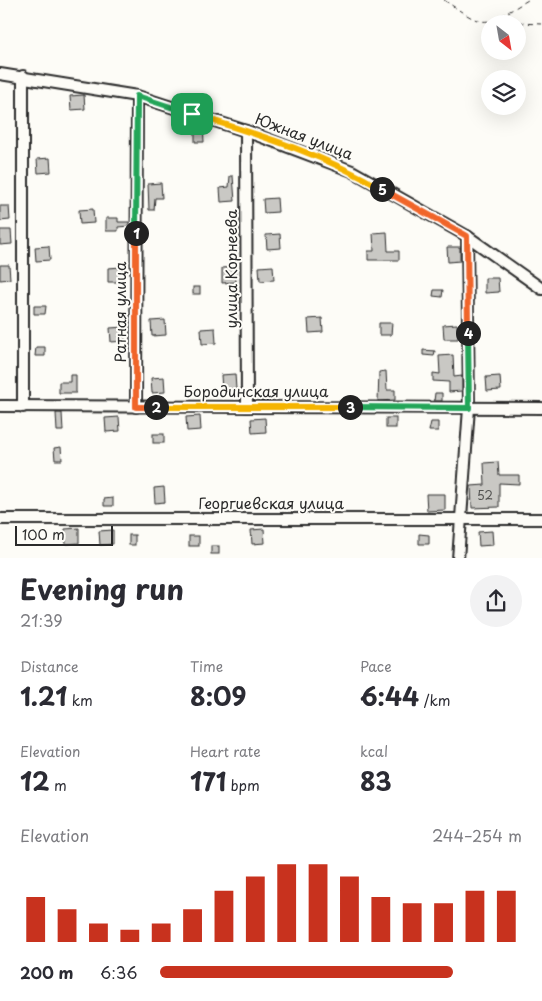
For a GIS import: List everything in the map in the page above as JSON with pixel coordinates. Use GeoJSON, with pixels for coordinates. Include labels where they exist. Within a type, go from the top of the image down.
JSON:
{"type":"FeatureCollection","features":[{"type":"Feature","properties":{"kind":"street","name":"Южная улица"},"geometry":{"type":"LineString","coordinates":[[0,74],[23,76],[137,96],[246,131],[352,171],[467,236],[542,289]]}},
{"type":"Feature","properties":{"kind":"street"},"geometry":{"type":"LineString","coordinates":[[23,76],[23,406]]}},
{"type":"Feature","properties":{"kind":"street","name":"Ратная улица"},"geometry":{"type":"LineString","coordinates":[[136,407],[137,96]]}},
{"type":"Feature","properties":{"kind":"street","name":"улица Корнеева"},"geometry":{"type":"LineString","coordinates":[[246,131],[247,407]]}},
{"type":"Feature","properties":{"kind":"street"},"geometry":{"type":"LineString","coordinates":[[458,558],[469,408],[467,236]]}},
{"type":"Feature","properties":{"kind":"street","name":"Бородинская улица"},"geometry":{"type":"LineString","coordinates":[[0,406],[542,408]]}},
{"type":"Feature","properties":{"kind":"street","name":"Георгиевская улица"},"geometry":{"type":"LineString","coordinates":[[0,519],[542,519]]}},
{"type":"Feature","properties":{"kind":"path"},"geometry":{"type":"LineString","coordinates":[[444,0],[475,21],[481,21]]}},
{"type":"Feature","properties":{"kind":"path"},"geometry":{"type":"LineString","coordinates":[[503,15],[528,0]]}},
{"type":"Feature","properties":{"kind":"path"},"geometry":{"type":"LineString","coordinates":[[526,23],[542,24]]}},
{"type":"Feature","properties":{"kind":"building"},"geometry":{"type":"Polygon","coordinates":[[[84,95],[85,109],[71,110],[70,96],[84,95]]]}},
{"type":"Feature","properties":{"kind":"building"},"geometry":{"type":"Polygon","coordinates":[[[195,125],[203,125],[204,142],[195,142],[195,125]]]}},
{"type":"Feature","properties":{"kind":"building"},"geometry":{"type":"Polygon","coordinates":[[[50,158],[51,172],[38,173],[37,159],[50,158]]]}},
{"type":"Feature","properties":{"kind":"building"},"geometry":{"type":"Polygon","coordinates":[[[230,176],[233,176],[235,201],[221,202],[220,188],[229,187],[230,176]]]}},
{"type":"Feature","properties":{"kind":"building"},"geometry":{"type":"Polygon","coordinates":[[[161,183],[162,198],[155,198],[154,210],[149,210],[148,184],[161,183]]]}},
{"type":"Feature","properties":{"kind":"building"},"geometry":{"type":"Polygon","coordinates":[[[277,198],[278,212],[264,213],[263,199],[277,198]]]}},
{"type":"Feature","properties":{"kind":"building"},"geometry":{"type":"Polygon","coordinates":[[[0,206],[9,206],[10,220],[0,221],[0,206]]]}},
{"type":"Feature","properties":{"kind":"building"},"geometry":{"type":"Polygon","coordinates":[[[93,209],[94,223],[80,224],[79,210],[93,209]]]}},
{"type":"Feature","properties":{"kind":"building"},"geometry":{"type":"Polygon","coordinates":[[[106,218],[118,218],[118,222],[129,222],[129,226],[118,227],[118,231],[106,231],[106,218]]]}},
{"type":"Feature","properties":{"kind":"building"},"geometry":{"type":"Polygon","coordinates":[[[0,230],[11,230],[12,244],[0,245],[0,230]]]}},
{"type":"Feature","properties":{"kind":"building"},"geometry":{"type":"Polygon","coordinates":[[[387,232],[388,251],[399,251],[399,260],[368,260],[368,251],[374,251],[373,233],[387,232]]]}},
{"type":"Feature","properties":{"kind":"building"},"geometry":{"type":"Polygon","coordinates":[[[280,234],[281,248],[267,249],[266,235],[280,234]]]}},
{"type":"Feature","properties":{"kind":"building"},"geometry":{"type":"Polygon","coordinates":[[[49,246],[50,260],[36,261],[35,247],[49,246]]]}},
{"type":"Feature","properties":{"kind":"building"},"geometry":{"type":"Polygon","coordinates":[[[447,247],[460,247],[460,261],[448,262],[447,247]]]}},
{"type":"Feature","properties":{"kind":"building"},"geometry":{"type":"Polygon","coordinates":[[[0,265],[9,265],[10,279],[0,280],[0,265]]]}},
{"type":"Feature","properties":{"kind":"building"},"geometry":{"type":"Polygon","coordinates":[[[273,266],[274,280],[260,281],[259,267],[273,266]]]}},
{"type":"Feature","properties":{"kind":"building"},"geometry":{"type":"Polygon","coordinates":[[[121,267],[122,282],[108,282],[108,268],[121,267]]]}},
{"type":"Feature","properties":{"kind":"building"},"geometry":{"type":"Polygon","coordinates":[[[235,267],[236,282],[222,283],[222,268],[235,267]]]}},
{"type":"Feature","properties":{"kind":"building"},"geometry":{"type":"Polygon","coordinates":[[[485,278],[498,278],[499,292],[485,293],[485,278]]]}},
{"type":"Feature","properties":{"kind":"building"},"geometry":{"type":"Polygon","coordinates":[[[193,287],[200,287],[200,294],[193,294],[193,287]]]}},
{"type":"Feature","properties":{"kind":"building"},"geometry":{"type":"Polygon","coordinates":[[[434,290],[443,290],[442,297],[433,296],[434,290]]]}},
{"type":"Feature","properties":{"kind":"building"},"geometry":{"type":"Polygon","coordinates":[[[34,306],[46,306],[45,314],[34,314],[34,306]]]}},
{"type":"Feature","properties":{"kind":"building"},"geometry":{"type":"Polygon","coordinates":[[[322,318],[323,332],[309,333],[308,319],[322,318]]]}},
{"type":"Feature","properties":{"kind":"building"},"geometry":{"type":"Polygon","coordinates":[[[165,320],[166,335],[152,336],[151,321],[165,320]]]}},
{"type":"Feature","properties":{"kind":"building"},"geometry":{"type":"Polygon","coordinates":[[[379,323],[392,323],[391,335],[379,335],[379,323]]]}},
{"type":"Feature","properties":{"kind":"building"},"geometry":{"type":"Polygon","coordinates":[[[457,324],[458,339],[444,339],[443,325],[457,324]]]}},
{"type":"Feature","properties":{"kind":"building"},"geometry":{"type":"Polygon","coordinates":[[[124,327],[125,341],[111,342],[110,328],[124,327]]]}},
{"type":"Feature","properties":{"kind":"building"},"geometry":{"type":"Polygon","coordinates":[[[215,328],[216,343],[202,344],[201,329],[215,328]]]}},
{"type":"Feature","properties":{"kind":"building"},"geometry":{"type":"Polygon","coordinates":[[[36,347],[45,347],[45,356],[35,356],[36,347]]]}},
{"type":"Feature","properties":{"kind":"building"},"geometry":{"type":"Polygon","coordinates":[[[423,350],[435,351],[434,356],[423,355],[423,350]]]}},
{"type":"Feature","properties":{"kind":"building"},"geometry":{"type":"Polygon","coordinates":[[[453,355],[454,377],[462,376],[462,391],[449,392],[449,382],[433,381],[433,373],[440,374],[439,356],[453,355]]]}},
{"type":"Feature","properties":{"kind":"building"},"geometry":{"type":"Polygon","coordinates":[[[386,371],[387,390],[395,390],[395,400],[378,401],[379,372],[386,371]]]}},
{"type":"Feature","properties":{"kind":"building"},"geometry":{"type":"Polygon","coordinates":[[[235,374],[236,389],[222,390],[221,375],[235,374]]]}},
{"type":"Feature","properties":{"kind":"building"},"geometry":{"type":"Polygon","coordinates":[[[70,375],[76,375],[76,393],[59,393],[59,382],[70,382],[70,375]]]}},
{"type":"Feature","properties":{"kind":"building"},"geometry":{"type":"Polygon","coordinates":[[[500,376],[501,390],[487,391],[486,377],[500,376]]]}},
{"type":"Feature","properties":{"kind":"building"},"geometry":{"type":"Polygon","coordinates":[[[164,377],[165,392],[152,393],[151,378],[164,377]]]}},
{"type":"Feature","properties":{"kind":"building"},"geometry":{"type":"Polygon","coordinates":[[[435,393],[442,393],[442,401],[434,401],[435,393]]]}},
{"type":"Feature","properties":{"kind":"building"},"geometry":{"type":"Polygon","coordinates":[[[56,413],[62,413],[63,431],[57,431],[56,413]]]}},
{"type":"Feature","properties":{"kind":"building"},"geometry":{"type":"Polygon","coordinates":[[[200,416],[201,430],[187,431],[186,417],[200,416]]]}},
{"type":"Feature","properties":{"kind":"building"},"geometry":{"type":"Polygon","coordinates":[[[119,417],[120,431],[106,432],[105,418],[119,417]]]}},
{"type":"Feature","properties":{"kind":"building"},"geometry":{"type":"Polygon","coordinates":[[[265,418],[266,432],[252,433],[251,419],[265,418]]]}},
{"type":"Feature","properties":{"kind":"building"},"geometry":{"type":"Polygon","coordinates":[[[386,418],[396,418],[396,428],[386,428],[386,418]]]}},
{"type":"Feature","properties":{"kind":"building"},"geometry":{"type":"Polygon","coordinates":[[[431,422],[438,422],[438,431],[429,431],[431,422]]]}},
{"type":"Feature","properties":{"kind":"building"},"geometry":{"type":"Polygon","coordinates":[[[153,434],[164,434],[164,443],[153,443],[153,434]]]}},
{"type":"Feature","properties":{"kind":"building"},"geometry":{"type":"Polygon","coordinates":[[[61,447],[62,460],[55,460],[54,448],[61,447]]]}},
{"type":"Feature","properties":{"kind":"building"},"geometry":{"type":"Polygon","coordinates":[[[498,462],[499,475],[519,475],[519,484],[499,483],[499,507],[472,508],[471,486],[485,485],[484,463],[498,462]]]}},
{"type":"Feature","properties":{"kind":"building"},"geometry":{"type":"Polygon","coordinates":[[[164,487],[165,502],[155,503],[154,488],[164,487]]]}},
{"type":"Feature","properties":{"kind":"building"},"geometry":{"type":"Polygon","coordinates":[[[426,494],[445,494],[445,510],[427,511],[426,494]]]}},
{"type":"Feature","properties":{"kind":"building"},"geometry":{"type":"Polygon","coordinates":[[[113,498],[113,506],[104,506],[104,499],[113,498]]]}},
{"type":"Feature","properties":{"kind":"building"},"geometry":{"type":"Polygon","coordinates":[[[79,528],[79,543],[66,544],[65,529],[79,528]]]}},
{"type":"Feature","properties":{"kind":"building"},"geometry":{"type":"Polygon","coordinates":[[[264,529],[265,543],[252,544],[251,530],[264,529]]]}},
{"type":"Feature","properties":{"kind":"building"},"geometry":{"type":"Polygon","coordinates":[[[113,530],[113,544],[100,545],[99,531],[113,530]]]}},
{"type":"Feature","properties":{"kind":"building"},"geometry":{"type":"Polygon","coordinates":[[[492,531],[493,545],[479,546],[478,532],[492,531]]]}},
{"type":"Feature","properties":{"kind":"building"},"geometry":{"type":"Polygon","coordinates":[[[419,534],[429,535],[429,544],[419,544],[419,534]]]}},
{"type":"Feature","properties":{"kind":"building"},"geometry":{"type":"Polygon","coordinates":[[[129,535],[135,535],[135,545],[129,545],[129,535]]]}},
{"type":"Feature","properties":{"kind":"building"},"geometry":{"type":"Polygon","coordinates":[[[189,536],[199,536],[199,546],[189,546],[189,536]]]}},
{"type":"Feature","properties":{"kind":"building"},"geometry":{"type":"Polygon","coordinates":[[[211,546],[219,546],[219,554],[211,554],[211,546]]]}},
{"type":"Feature","properties":{"kind":"route"},"geometry":{"type":"LineString","coordinates":[[137,96],[192,114],[246,131],[352,171],[467,236],[469,408],[136,407],[137,96]]}}]}
